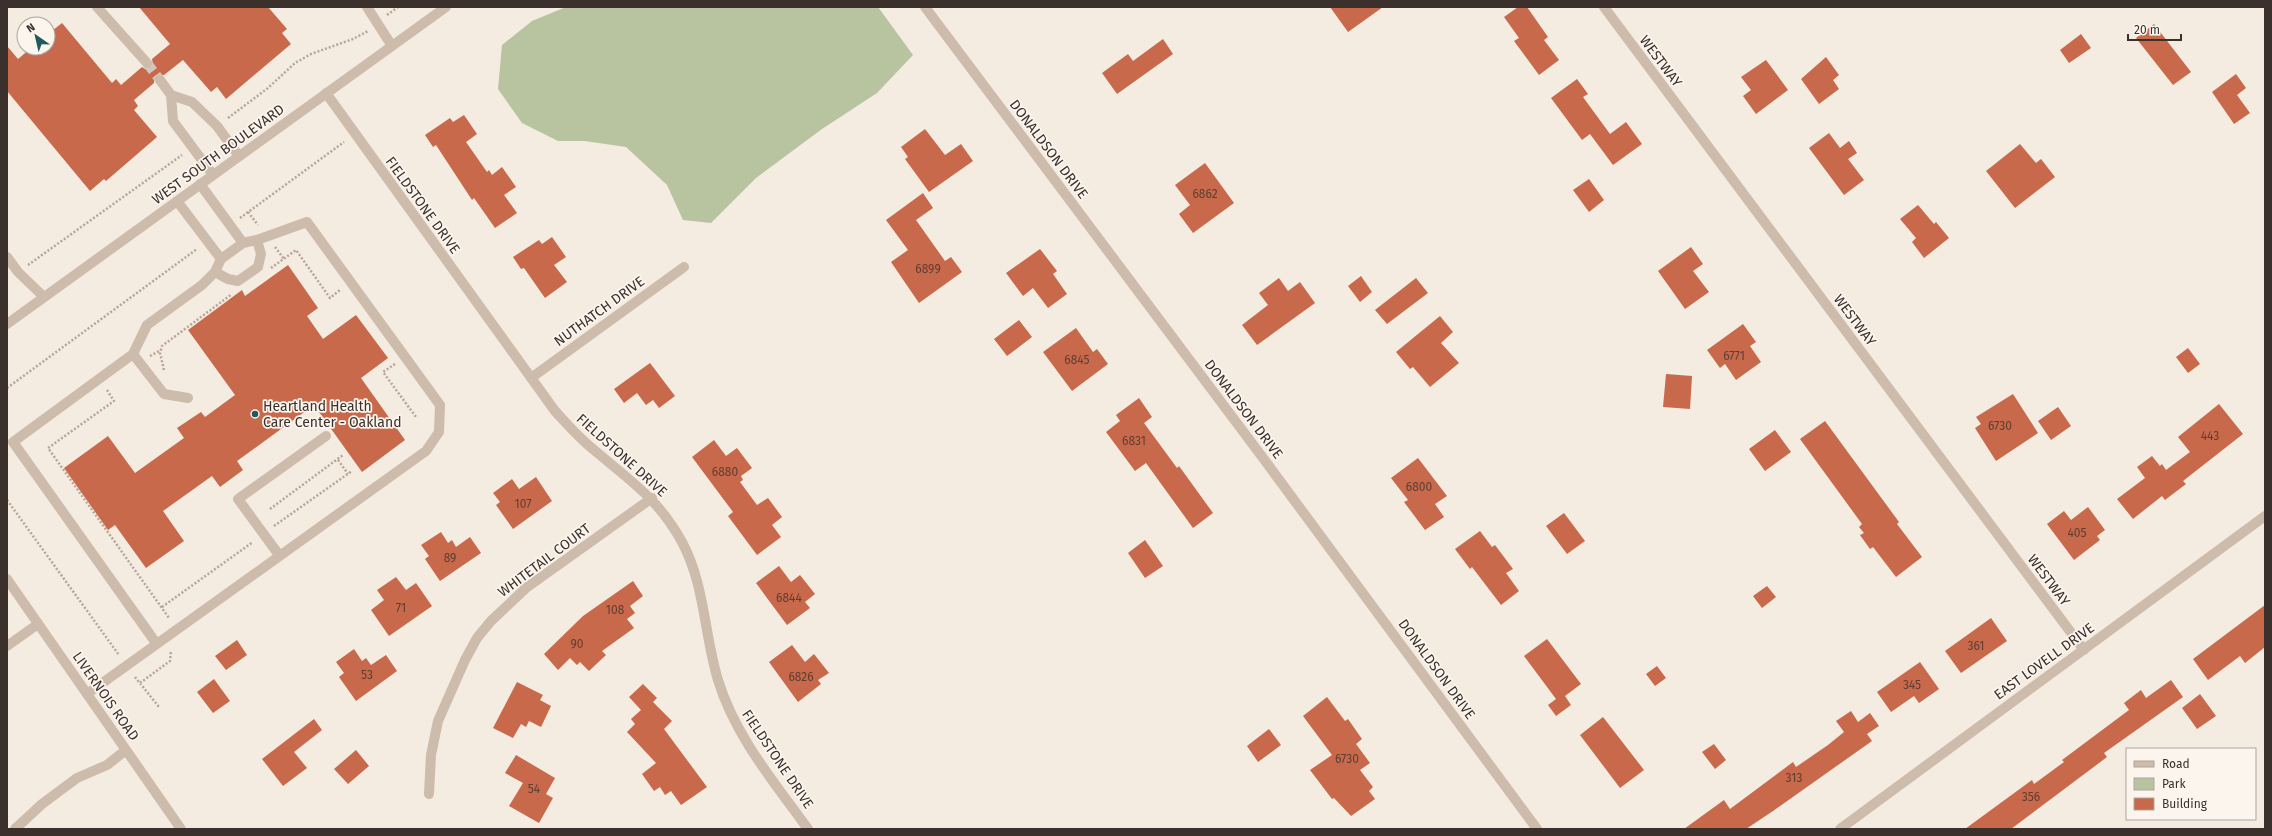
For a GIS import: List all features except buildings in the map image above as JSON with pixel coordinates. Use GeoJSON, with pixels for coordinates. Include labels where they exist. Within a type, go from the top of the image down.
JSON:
{"type":"FeatureCollection","features":[{"type":"Feature","properties":{"kind":"street"},"geometry":{"type":"LineString","coordinates":[[97,7],[147,63]]}},
{"type":"Feature","properties":{"kind":"street"},"geometry":{"type":"LineString","coordinates":[[367,7],[392,46]]}},
{"type":"Feature","properties":{"kind":"street","name":"WEST SOUTH BOULEVARD"},"geometry":{"type":"LineString","coordinates":[[7,324],[446,7]]}},
{"type":"Feature","properties":{"kind":"street","name":"DONALDSON DRIVE"},"geometry":{"type":"LineString","coordinates":[[925,7],[1285,488],[1537,829]]}},
{"type":"Feature","properties":{"kind":"street","name":"WESTWAY"},"geometry":{"type":"LineString","coordinates":[[1604,7],[2084,650]]}},
{"type":"Feature","properties":{"kind":"street"},"geometry":{"type":"LineString","coordinates":[[160,80],[171,95],[172,121],[213,175]]}},
{"type":"Feature","properties":{"kind":"street","name":"FIELDSTONE DRIVE"},"geometry":{"type":"LineString","coordinates":[[326,93],[531,378],[573,431],[652,498],[671,523],[690,559],[699,588],[717,679],[731,714],[757,758],[808,829]]}},
{"type":"Feature","properties":{"kind":"street"},"geometry":{"type":"LineString","coordinates":[[171,95],[192,102],[217,126],[239,156]]}},
{"type":"Feature","properties":{"kind":"street"},"geometry":{"type":"LineString","coordinates":[[200,184],[243,243]]}},
{"type":"Feature","properties":{"kind":"street"},"geometry":{"type":"LineString","coordinates":[[177,201],[221,259]]}},
{"type":"Feature","properties":{"kind":"street"},"geometry":{"type":"LineString","coordinates":[[87,694],[127,666],[156,643],[426,451],[439,432],[440,405],[307,222],[257,240],[243,243],[221,259],[215,272],[202,285],[147,325],[133,354],[13,442],[156,643]]}},
{"type":"Feature","properties":{"kind":"street"},"geometry":{"type":"LineString","coordinates":[[215,272],[228,279],[238,281],[258,267],[261,254],[257,240]]}},
{"type":"Feature","properties":{"kind":"street"},"geometry":{"type":"LineString","coordinates":[[7,257],[18,272],[44,297]]}},
{"type":"Feature","properties":{"kind":"street","name":"NUTHATCH DRIVE"},"geometry":{"type":"LineString","coordinates":[[531,378],[684,267]]}},
{"type":"Feature","properties":{"kind":"street"},"geometry":{"type":"LineString","coordinates":[[133,354],[164,394],[188,398]]}},
{"type":"Feature","properties":{"kind":"street"},"geometry":{"type":"LineString","coordinates":[[279,555],[238,499],[326,436]]}},
{"type":"Feature","properties":{"kind":"street","name":"WHITETAIL COURT"},"geometry":{"type":"LineString","coordinates":[[429,794],[431,756],[438,722],[465,660],[477,638],[491,620],[526,588],[652,498]]}},
{"type":"Feature","properties":{"kind":"street","name":"EAST LOVELL DRIVE"},"geometry":{"type":"LineString","coordinates":[[1840,829],[2265,516]]}},
{"type":"Feature","properties":{"kind":"street","name":"LIVERNOIS ROAD"},"geometry":{"type":"LineString","coordinates":[[7,579],[181,829]]}},
{"type":"Feature","properties":{"kind":"street"},"geometry":{"type":"LineString","coordinates":[[7,646],[38,624]]}},
{"type":"Feature","properties":{"kind":"street"},"geometry":{"type":"LineString","coordinates":[[14,829],[42,804],[77,778],[107,765],[126,750]]}},
{"type":"Feature","properties":{"kind":"path"},"geometry":{"type":"LineString","coordinates":[[387,16],[398,7]]}},
{"type":"Feature","properties":{"kind":"path"},"geometry":{"type":"LineString","coordinates":[[226,120],[268,88],[295,63],[311,54],[343,44],[365,32]]}},
{"type":"Feature","properties":{"kind":"path"},"geometry":{"type":"LineString","coordinates":[[230,226],[345,141]]}},
{"type":"Feature","properties":{"kind":"path"},"geometry":{"type":"LineString","coordinates":[[18,272],[186,151]]}},
{"type":"Feature","properties":{"kind":"path"},"geometry":{"type":"LineString","coordinates":[[248,212],[260,229]]}},
{"type":"Feature","properties":{"kind":"path"},"geometry":{"type":"LineString","coordinates":[[7,388],[208,242]]}},
{"type":"Feature","properties":{"kind":"path"},"geometry":{"type":"LineString","coordinates":[[273,245],[284,259]]}},
{"type":"Feature","properties":{"kind":"path"},"geometry":{"type":"LineString","coordinates":[[266,272],[296,250],[330,298],[342,289],[346,295]]}},
{"type":"Feature","properties":{"kind":"path"},"geometry":{"type":"LineString","coordinates":[[150,357],[161,350],[165,343],[238,290]]}},
{"type":"Feature","properties":{"kind":"path"},"geometry":{"type":"LineString","coordinates":[[161,350],[164,370]]}},
{"type":"Feature","properties":{"kind":"path"},"geometry":{"type":"LineString","coordinates":[[391,357],[396,363],[383,372],[416,417]]}},
{"type":"Feature","properties":{"kind":"path"},"geometry":{"type":"LineString","coordinates":[[108,387],[108,393],[114,401],[48,448],[169,616],[170,623]]}},
{"type":"Feature","properties":{"kind":"path"},"geometry":{"type":"LineString","coordinates":[[270,509],[344,455]]}},
{"type":"Feature","properties":{"kind":"path"},"geometry":{"type":"LineString","coordinates":[[338,460],[348,474]]}},
{"type":"Feature","properties":{"kind":"path"},"geometry":{"type":"LineString","coordinates":[[272,528],[352,471]]}},
{"type":"Feature","properties":{"kind":"path"},"geometry":{"type":"LineString","coordinates":[[7,500],[127,666],[158,706]]}},
{"type":"Feature","properties":{"kind":"path"},"geometry":{"type":"LineString","coordinates":[[162,607],[254,540]]}},
{"type":"Feature","properties":{"kind":"path"},"geometry":{"type":"LineString","coordinates":[[140,683],[170,661],[172,646]]}},
{"type":"Feature","properties":{"kind":"green space"},"geometry":{"type":"Polygon","coordinates":[[[566,7],[878,7],[913,55],[877,93],[822,129],[756,178],[711,223],[683,220],[667,185],[626,147],[585,141],[558,141],[522,123],[498,89],[502,45],[532,21],[566,7]]]}},
{"type":"Feature","properties":{"kind":"tunnel"},"geometry":{"type":"LineString","coordinates":[[147,63],[160,80]]}},
{"type":"Feature","properties":{"kind":"place","name":"Heartland Health Care Center - Oakland"},"geometry":{"type":"Point","coordinates":[255,414]}}]}
